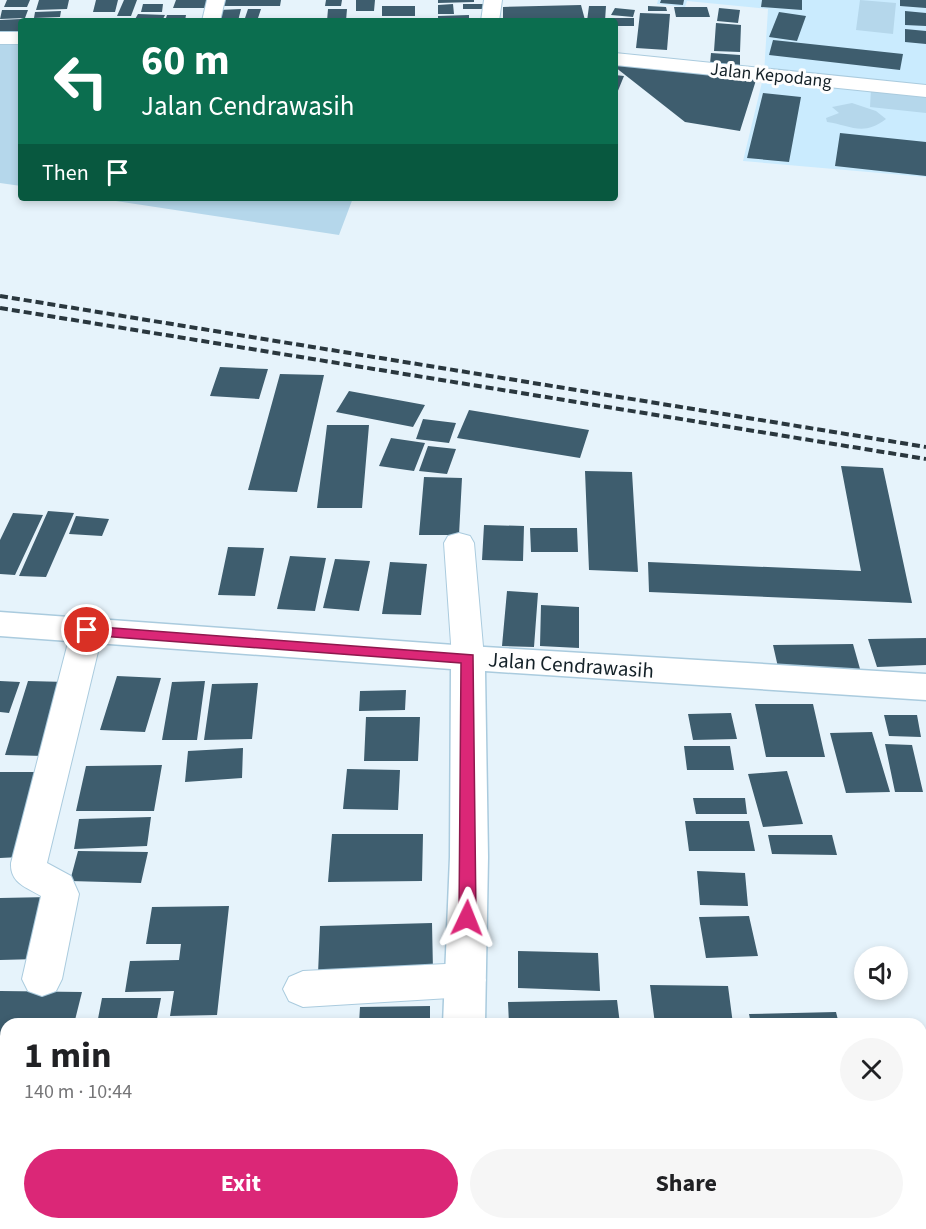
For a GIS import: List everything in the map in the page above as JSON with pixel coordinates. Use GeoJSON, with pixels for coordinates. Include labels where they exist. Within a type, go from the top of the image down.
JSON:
{"type":"FeatureCollection","features":[{"type":"Feature","properties":{"kind":"main road","name":"Jalan Cendrawasih"},"geometry":{"type":"LineString","coordinates":[[0,624],[468,658],[926,687]]}},
{"type":"Feature","properties":{"kind":"main road"},"geometry":{"type":"LineString","coordinates":[[464,1018],[469,857],[468,658]]}},
{"type":"Feature","properties":{"kind":"street"},"geometry":{"type":"LineString","coordinates":[[211,18],[216,0]]}},
{"type":"Feature","properties":{"kind":"street"},"geometry":{"type":"LineString","coordinates":[[490,18],[493,0]]}},
{"type":"Feature","properties":{"kind":"street"},"geometry":{"type":"LineString","coordinates":[[0,38],[18,39]]}},
{"type":"Feature","properties":{"kind":"street","name":"Jalan Kepodang"},"geometry":{"type":"LineString","coordinates":[[618,59],[926,91]]}},
{"type":"Feature","properties":{"kind":"street"},"geometry":{"type":"LineString","coordinates":[[459,543],[468,658]]}},
{"type":"Feature","properties":{"kind":"street"},"geometry":{"type":"LineString","coordinates":[[42,979],[60,894],[58,887],[29,871],[29,863],[87,630]]}},
{"type":"Feature","properties":{"kind":"street"},"geometry":{"type":"LineString","coordinates":[[303,989],[466,980]]}},
{"type":"Feature","properties":{"kind":"shaded area"},"geometry":{"type":"Polygon","coordinates":[[[658,0],[926,0],[926,177],[743,161],[764,74],[768,9],[687,1],[685,7],[657,4],[658,0]]]}},
{"type":"Feature","properties":{"kind":"shaded area"},"geometry":{"type":"Polygon","coordinates":[[[860,0],[896,3],[893,34],[856,30],[860,0]]]}},
{"type":"Feature","properties":{"kind":"shaded area"},"geometry":{"type":"Polygon","coordinates":[[[0,40],[18,40],[18,186],[0,183],[0,40]]]}},
{"type":"Feature","properties":{"kind":"shaded area"},"geometry":{"type":"Polygon","coordinates":[[[871,89],[926,95],[926,113],[870,107],[871,89]]]}},
{"type":"Feature","properties":{"kind":"shaded area"},"geometry":{"type":"Polygon","coordinates":[[[852,103],[876,111],[886,119],[863,129],[827,122],[826,118],[839,113],[832,107],[852,103]]]}},
{"type":"Feature","properties":{"kind":"shaded area"},"geometry":{"type":"Polygon","coordinates":[[[116,201],[352,201],[339,235],[116,201]]]}},
{"type":"Feature","properties":{"kind":"building"},"geometry":{"type":"Polygon","coordinates":[[[7,0],[30,0],[27,7],[4,7],[7,0]]]}},
{"type":"Feature","properties":{"kind":"building"},"geometry":{"type":"Polygon","coordinates":[[[39,0],[69,0],[67,9],[36,10],[39,0]]]}},
{"type":"Feature","properties":{"kind":"building"},"geometry":{"type":"Polygon","coordinates":[[[96,0],[118,0],[115,12],[93,12],[96,0]]]}},
{"type":"Feature","properties":{"kind":"building"},"geometry":{"type":"Polygon","coordinates":[[[124,0],[137,0],[131,16],[117,16],[124,0]]]}},
{"type":"Feature","properties":{"kind":"building"},"geometry":{"type":"Polygon","coordinates":[[[176,0],[214,0],[212,8],[173,8],[176,0]]]}},
{"type":"Feature","properties":{"kind":"building"},"geometry":{"type":"Polygon","coordinates":[[[220,0],[281,0],[280,6],[219,6],[220,0]]]}},
{"type":"Feature","properties":{"kind":"building"},"geometry":{"type":"Polygon","coordinates":[[[326,0],[342,0],[341,6],[325,6],[326,0]]]}},
{"type":"Feature","properties":{"kind":"building"},"geometry":{"type":"Polygon","coordinates":[[[356,0],[375,0],[374,11],[356,11],[356,0]]]}},
{"type":"Feature","properties":{"kind":"building"},"geometry":{"type":"Polygon","coordinates":[[[438,0],[474,0],[474,2],[438,3],[438,0]]]}},
{"type":"Feature","properties":{"kind":"building"},"geometry":{"type":"Polygon","coordinates":[[[661,0],[684,0],[683,5],[660,3],[661,0]]]}},
{"type":"Feature","properties":{"kind":"building"},"geometry":{"type":"Polygon","coordinates":[[[762,0],[802,0],[802,10],[761,7],[762,0]]]}},
{"type":"Feature","properties":{"kind":"building"},"geometry":{"type":"Polygon","coordinates":[[[900,0],[926,0],[926,8],[900,6],[900,0]]]}},
{"type":"Feature","properties":{"kind":"building"},"geometry":{"type":"Polygon","coordinates":[[[143,4],[163,4],[162,12],[141,12],[143,4]]]}},
{"type":"Feature","properties":{"kind":"building"},"geometry":{"type":"Polygon","coordinates":[[[453,4],[454,14],[438,14],[438,5],[453,4]]]}},
{"type":"Feature","properties":{"kind":"building"},"geometry":{"type":"Polygon","coordinates":[[[463,4],[483,4],[483,9],[463,9],[463,4]]]}},
{"type":"Feature","properties":{"kind":"building"},"geometry":{"type":"Polygon","coordinates":[[[581,5],[584,18],[503,18],[503,7],[581,5]]]}},
{"type":"Feature","properties":{"kind":"building"},"geometry":{"type":"Polygon","coordinates":[[[382,6],[415,6],[415,16],[382,16],[382,6]]]}},
{"type":"Feature","properties":{"kind":"building"},"geometry":{"type":"Polygon","coordinates":[[[589,6],[606,6],[605,18],[587,18],[589,6]]]}},
{"type":"Feature","properties":{"kind":"building"},"geometry":{"type":"Polygon","coordinates":[[[648,6],[666,7],[667,11],[648,11],[648,6]]]}},
{"type":"Feature","properties":{"kind":"building"},"geometry":{"type":"Polygon","coordinates":[[[674,7],[707,7],[710,17],[676,17],[674,7]]]}},
{"type":"Feature","properties":{"kind":"building"},"geometry":{"type":"Polygon","coordinates":[[[615,8],[635,10],[633,17],[611,15],[615,8]]]}},
{"type":"Feature","properties":{"kind":"building"},"geometry":{"type":"Polygon","coordinates":[[[719,8],[740,10],[738,23],[717,21],[719,8]]]}},
{"type":"Feature","properties":{"kind":"building"},"geometry":{"type":"Polygon","coordinates":[[[241,9],[239,18],[217,18],[219,10],[241,9]]]}},
{"type":"Feature","properties":{"kind":"building"},"geometry":{"type":"Polygon","coordinates":[[[248,9],[261,9],[258,18],[245,18],[248,9]]]}},
{"type":"Feature","properties":{"kind":"building"},"geometry":{"type":"Polygon","coordinates":[[[328,9],[347,9],[346,18],[327,18],[328,9]]]}},
{"type":"Feature","properties":{"kind":"building"},"geometry":{"type":"Polygon","coordinates":[[[2,10],[28,10],[25,18],[0,19],[2,10]]]}},
{"type":"Feature","properties":{"kind":"building"},"geometry":{"type":"Polygon","coordinates":[[[61,11],[60,17],[34,18],[35,12],[61,11]]]}},
{"type":"Feature","properties":{"kind":"building"},"geometry":{"type":"Polygon","coordinates":[[[905,11],[926,13],[926,26],[905,25],[905,11]]]}},
{"type":"Feature","properties":{"kind":"building"},"geometry":{"type":"Polygon","coordinates":[[[779,12],[806,16],[797,41],[769,37],[779,12]]]}},
{"type":"Feature","properties":{"kind":"building"},"geometry":{"type":"Polygon","coordinates":[[[640,13],[670,14],[667,50],[636,48],[640,13]]]}},
{"type":"Feature","properties":{"kind":"building"},"geometry":{"type":"Polygon","coordinates":[[[138,14],[165,15],[164,18],[136,18],[138,14]]]}},
{"type":"Feature","properties":{"kind":"building"},"geometry":{"type":"Polygon","coordinates":[[[167,15],[186,15],[186,18],[166,18],[167,15]]]}},
{"type":"Feature","properties":{"kind":"building"},"geometry":{"type":"Polygon","coordinates":[[[469,15],[469,18],[438,18],[438,16],[469,15]]]}},
{"type":"Feature","properties":{"kind":"building"},"geometry":{"type":"Polygon","coordinates":[[[618,18],[634,18],[634,26],[618,26],[618,18]]]}},
{"type":"Feature","properties":{"kind":"building"},"geometry":{"type":"Polygon","coordinates":[[[18,19],[18,31],[0,31],[0,20],[18,19]]]}},
{"type":"Feature","properties":{"kind":"building"},"geometry":{"type":"Polygon","coordinates":[[[716,23],[741,25],[740,52],[714,51],[716,23]]]}},
{"type":"Feature","properties":{"kind":"building"},"geometry":{"type":"Polygon","coordinates":[[[905,29],[926,31],[926,44],[905,42],[905,29]]]}},
{"type":"Feature","properties":{"kind":"building"},"geometry":{"type":"Polygon","coordinates":[[[773,40],[903,54],[900,70],[769,55],[773,40]]]}},
{"type":"Feature","properties":{"kind":"building"},"geometry":{"type":"Polygon","coordinates":[[[711,53],[740,55],[740,65],[710,64],[711,53]]]}},
{"type":"Feature","properties":{"kind":"building"},"geometry":{"type":"Polygon","coordinates":[[[618,63],[757,77],[740,131],[685,122],[618,69],[618,63]]]}},
{"type":"Feature","properties":{"kind":"building"},"geometry":{"type":"Polygon","coordinates":[[[618,75],[624,76],[618,91],[618,75]]]}},
{"type":"Feature","properties":{"kind":"building"},"geometry":{"type":"Polygon","coordinates":[[[763,93],[801,97],[789,162],[747,158],[763,93]]]}},
{"type":"Feature","properties":{"kind":"building"},"geometry":{"type":"Polygon","coordinates":[[[840,133],[926,142],[926,176],[835,166],[840,133]]]}},
{"type":"Feature","properties":{"kind":"building"},"geometry":{"type":"Polygon","coordinates":[[[220,367],[268,369],[259,399],[210,396],[220,367]]]}},
{"type":"Feature","properties":{"kind":"building"},"geometry":{"type":"Polygon","coordinates":[[[280,374],[324,375],[297,492],[248,490],[280,374]]]}},
{"type":"Feature","properties":{"kind":"building"},"geometry":{"type":"Polygon","coordinates":[[[349,391],[425,405],[413,427],[336,412],[349,391]]]}},
{"type":"Feature","properties":{"kind":"building"},"geometry":{"type":"Polygon","coordinates":[[[469,410],[589,430],[580,458],[457,438],[469,410]]]}},
{"type":"Feature","properties":{"kind":"building"},"geometry":{"type":"Polygon","coordinates":[[[423,419],[456,423],[449,443],[416,439],[423,419]]]}},
{"type":"Feature","properties":{"kind":"building"},"geometry":{"type":"Polygon","coordinates":[[[327,425],[369,425],[362,508],[317,508],[327,425]]]}},
{"type":"Feature","properties":{"kind":"building"},"geometry":{"type":"Polygon","coordinates":[[[391,438],[425,443],[414,471],[379,466],[391,438]]]}},
{"type":"Feature","properties":{"kind":"building"},"geometry":{"type":"Polygon","coordinates":[[[428,446],[456,449],[447,474],[419,471],[428,446]]]}},
{"type":"Feature","properties":{"kind":"building"},"geometry":{"type":"Polygon","coordinates":[[[841,466],[883,468],[912,603],[649,592],[648,562],[861,571],[841,466]]]}},
{"type":"Feature","properties":{"kind":"building"},"geometry":{"type":"Polygon","coordinates":[[[585,471],[632,472],[638,572],[589,570],[585,471]]]}},
{"type":"Feature","properties":{"kind":"building"},"geometry":{"type":"Polygon","coordinates":[[[424,477],[462,478],[459,535],[419,535],[424,477]]]}},
{"type":"Feature","properties":{"kind":"building"},"geometry":{"type":"Polygon","coordinates":[[[48,511],[74,513],[46,577],[19,576],[48,511]]]}},
{"type":"Feature","properties":{"kind":"building"},"geometry":{"type":"Polygon","coordinates":[[[13,513],[43,515],[15,575],[0,574],[0,540],[13,513]]]}},
{"type":"Feature","properties":{"kind":"building"},"geometry":{"type":"Polygon","coordinates":[[[76,516],[109,519],[102,536],[69,534],[76,516]]]}},
{"type":"Feature","properties":{"kind":"building"},"geometry":{"type":"Polygon","coordinates":[[[484,525],[524,526],[523,561],[482,560],[484,525]]]}},
{"type":"Feature","properties":{"kind":"building"},"geometry":{"type":"Polygon","coordinates":[[[530,528],[577,528],[578,552],[531,552],[530,528]]]}},
{"type":"Feature","properties":{"kind":"building"},"geometry":{"type":"Polygon","coordinates":[[[228,547],[264,548],[255,596],[218,595],[228,547]]]}},
{"type":"Feature","properties":{"kind":"building"},"geometry":{"type":"Polygon","coordinates":[[[290,556],[326,558],[315,611],[277,609],[290,556]]]}},
{"type":"Feature","properties":{"kind":"building"},"geometry":{"type":"Polygon","coordinates":[[[335,559],[370,561],[359,611],[323,608],[335,559]]]}},
{"type":"Feature","properties":{"kind":"building"},"geometry":{"type":"Polygon","coordinates":[[[390,562],[427,564],[421,615],[382,614],[390,562]]]}},
{"type":"Feature","properties":{"kind":"building"},"geometry":{"type":"Polygon","coordinates":[[[507,591],[538,593],[534,647],[502,646],[507,591]]]}},
{"type":"Feature","properties":{"kind":"building"},"geometry":{"type":"Polygon","coordinates":[[[541,605],[579,607],[579,648],[540,646],[541,605]]]}},
{"type":"Feature","properties":{"kind":"building"},"geometry":{"type":"Polygon","coordinates":[[[926,638],[926,665],[877,667],[868,639],[926,638]]]}},
{"type":"Feature","properties":{"kind":"building"},"geometry":{"type":"Polygon","coordinates":[[[853,644],[862,676],[780,676],[773,645],[853,644]]]}},
{"type":"Feature","properties":{"kind":"building"},"geometry":{"type":"Polygon","coordinates":[[[117,676],[161,678],[145,732],[100,730],[117,676]]]}},
{"type":"Feature","properties":{"kind":"building"},"geometry":{"type":"Polygon","coordinates":[[[0,681],[20,682],[9,713],[0,712],[0,681]]]}},
{"type":"Feature","properties":{"kind":"building"},"geometry":{"type":"Polygon","coordinates":[[[28,681],[66,682],[44,756],[5,755],[28,681]]]}},
{"type":"Feature","properties":{"kind":"building"},"geometry":{"type":"Polygon","coordinates":[[[205,681],[197,740],[162,740],[172,682],[205,681]]]}},
{"type":"Feature","properties":{"kind":"building"},"geometry":{"type":"Polygon","coordinates":[[[258,683],[252,739],[204,740],[212,684],[258,683]]]}},
{"type":"Feature","properties":{"kind":"building"},"geometry":{"type":"Polygon","coordinates":[[[406,690],[405,710],[359,711],[360,691],[406,690]]]}},
{"type":"Feature","properties":{"kind":"building"},"geometry":{"type":"Polygon","coordinates":[[[755,704],[813,704],[825,757],[766,757],[755,704]]]}},
{"type":"Feature","properties":{"kind":"building"},"geometry":{"type":"Polygon","coordinates":[[[731,713],[737,739],[693,740],[688,714],[731,713]]]}},
{"type":"Feature","properties":{"kind":"building"},"geometry":{"type":"Polygon","coordinates":[[[884,715],[917,715],[921,737],[889,736],[884,715]]]}},
{"type":"Feature","properties":{"kind":"building"},"geometry":{"type":"Polygon","coordinates":[[[366,717],[420,717],[418,761],[364,761],[366,717]]]}},
{"type":"Feature","properties":{"kind":"building"},"geometry":{"type":"Polygon","coordinates":[[[872,732],[890,792],[846,793],[830,733],[872,732]]]}},
{"type":"Feature","properties":{"kind":"building"},"geometry":{"type":"Polygon","coordinates":[[[885,744],[912,745],[923,792],[895,792],[885,744]]]}},
{"type":"Feature","properties":{"kind":"building"},"geometry":{"type":"Polygon","coordinates":[[[684,746],[730,746],[734,770],[687,770],[684,746]]]}},
{"type":"Feature","properties":{"kind":"building"},"geometry":{"type":"Polygon","coordinates":[[[243,748],[242,778],[185,782],[188,751],[243,748]]]}},
{"type":"Feature","properties":{"kind":"building"},"geometry":{"type":"Polygon","coordinates":[[[162,765],[154,811],[76,811],[86,766],[162,765]]]}},
{"type":"Feature","properties":{"kind":"building"},"geometry":{"type":"Polygon","coordinates":[[[347,769],[400,770],[398,810],[343,809],[347,769]]]}},
{"type":"Feature","properties":{"kind":"building"},"geometry":{"type":"Polygon","coordinates":[[[787,771],[803,824],[763,827],[748,774],[787,771]]]}},
{"type":"Feature","properties":{"kind":"building"},"geometry":{"type":"Polygon","coordinates":[[[0,772],[41,772],[20,857],[0,858],[0,772]]]}},
{"type":"Feature","properties":{"kind":"building"},"geometry":{"type":"Polygon","coordinates":[[[693,798],[745,798],[747,814],[696,814],[693,798]]]}},
{"type":"Feature","properties":{"kind":"building"},"geometry":{"type":"Polygon","coordinates":[[[151,817],[147,846],[74,849],[79,819],[151,817]]]}},
{"type":"Feature","properties":{"kind":"building"},"geometry":{"type":"Polygon","coordinates":[[[685,821],[749,821],[755,851],[689,851],[685,821]]]}},
{"type":"Feature","properties":{"kind":"building"},"geometry":{"type":"Polygon","coordinates":[[[332,834],[423,834],[422,881],[328,882],[332,834]]]}},
{"type":"Feature","properties":{"kind":"building"},"geometry":{"type":"Polygon","coordinates":[[[768,835],[832,835],[837,855],[772,854],[768,835]]]}},
{"type":"Feature","properties":{"kind":"building"},"geometry":{"type":"Polygon","coordinates":[[[78,851],[148,852],[141,883],[70,881],[78,851]]]}},
{"type":"Feature","properties":{"kind":"building"},"geometry":{"type":"Polygon","coordinates":[[[697,871],[745,873],[748,906],[700,905],[697,871]]]}},
{"type":"Feature","properties":{"kind":"building"},"geometry":{"type":"Polygon","coordinates":[[[50,897],[37,959],[0,960],[0,898],[50,897]]]}},
{"type":"Feature","properties":{"kind":"building"},"geometry":{"type":"Polygon","coordinates":[[[229,906],[217,1015],[170,1016],[174,991],[125,992],[130,961],[179,960],[181,944],[146,944],[152,907],[229,906]]]}},
{"type":"Feature","properties":{"kind":"building"},"geometry":{"type":"Polygon","coordinates":[[[749,916],[758,956],[706,958],[699,917],[749,916]]]}},
{"type":"Feature","properties":{"kind":"building"},"geometry":{"type":"Polygon","coordinates":[[[432,923],[433,971],[318,974],[320,926],[432,923]]]}},
{"type":"Feature","properties":{"kind":"building"},"geometry":{"type":"Polygon","coordinates":[[[518,951],[598,953],[600,991],[518,988],[518,951]]]}},
{"type":"Feature","properties":{"kind":"building"},"geometry":{"type":"Polygon","coordinates":[[[650,985],[728,986],[732,1018],[654,1018],[650,985]]]}},
{"type":"Feature","properties":{"kind":"building"},"geometry":{"type":"Polygon","coordinates":[[[0,991],[82,992],[76,1018],[0,1018],[0,991]]]}},
{"type":"Feature","properties":{"kind":"building"},"geometry":{"type":"Polygon","coordinates":[[[102,998],[161,998],[157,1018],[98,1018],[102,998]]]}},
{"type":"Feature","properties":{"kind":"building"},"geometry":{"type":"Polygon","coordinates":[[[617,1000],[619,1018],[509,1018],[508,1002],[617,1000]]]}},
{"type":"Feature","properties":{"kind":"building"},"geometry":{"type":"Polygon","coordinates":[[[430,1006],[430,1018],[359,1018],[360,1007],[430,1006]]]}},
{"type":"Feature","properties":{"kind":"building"},"geometry":{"type":"Polygon","coordinates":[[[836,1012],[838,1018],[750,1018],[749,1014],[836,1012]]]}},
{"type":"Feature","properties":{"kind":"railway"},"geometry":{"type":"LineString","coordinates":[[0,296],[926,447]]}},
{"type":"Feature","properties":{"kind":"railway"},"geometry":{"type":"LineString","coordinates":[[0,308],[926,459]]}},
{"type":"Feature","properties":{"kind":"route"},"geometry":{"type":"LineString","coordinates":[[87,630],[468,658],[467,918]]}}]}
